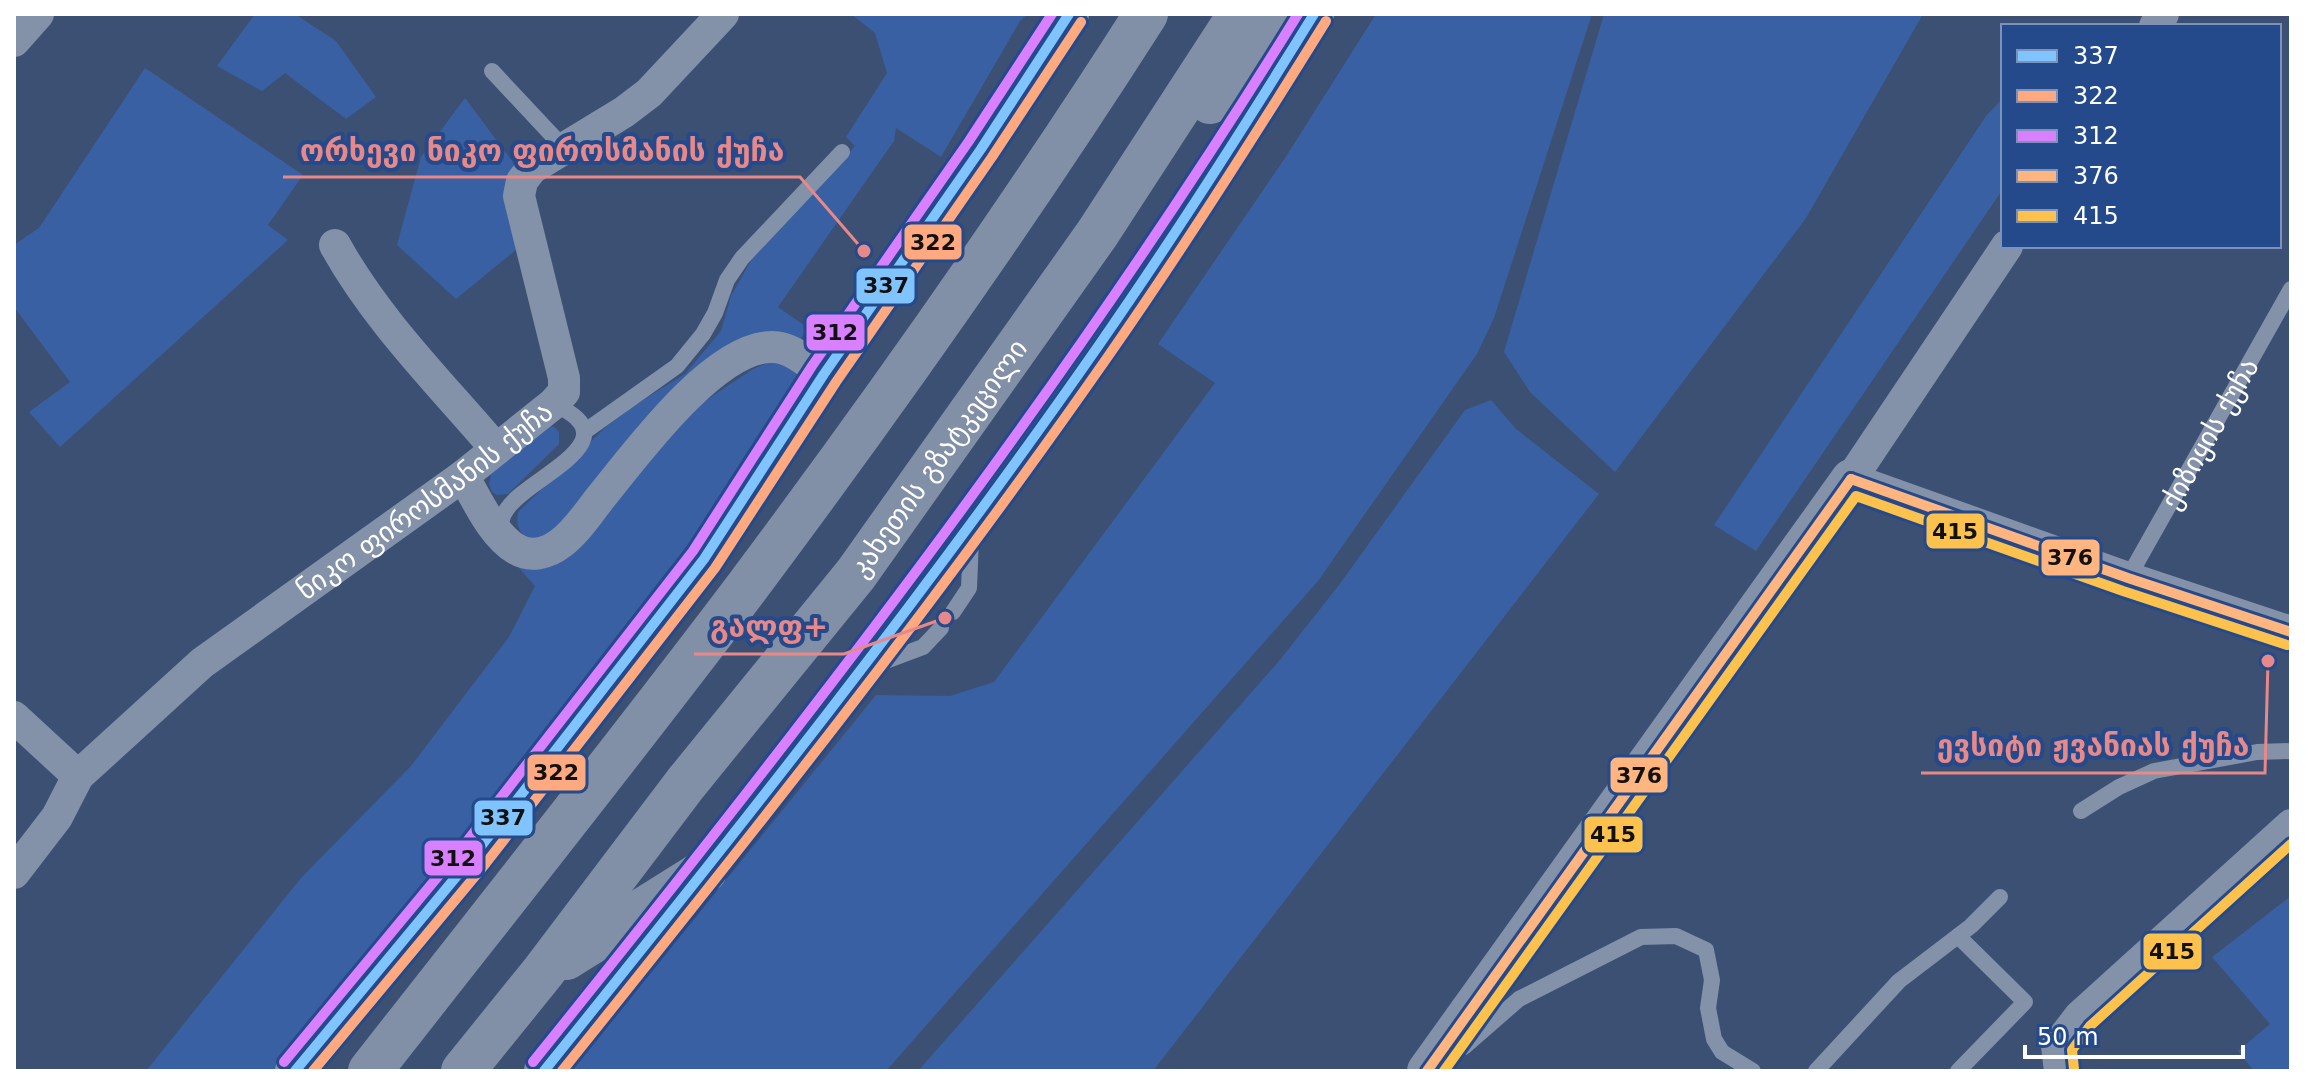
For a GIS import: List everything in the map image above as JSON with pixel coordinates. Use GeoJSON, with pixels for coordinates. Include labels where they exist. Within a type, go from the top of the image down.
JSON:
{"type":"FeatureCollection","features":[{"type":"Feature","properties":{"kind":"highway"},"geometry":{"type":"LineString","coordinates":[[370,1071],[744,590],[836,466],[989,251],[1146,14]]}},
{"type":"Feature","properties":{"kind":"highway","name":"კახეთის გზატკეცილი"},"geometry":{"type":"LineString","coordinates":[[463,1071],[543,972],[686,783],[856,574],[1097,234],[1240,14]]}},
{"type":"Feature","properties":{"kind":"highway"},"geometry":{"type":"LineString","coordinates":[[1097,234],[1286,14]]}},
{"type":"Feature","properties":{"kind":"highway"},"geometry":{"type":"LineString","coordinates":[[543,972],[705,871]]}},
{"type":"Feature","properties":{"kind":"street"},"geometry":{"type":"LineString","coordinates":[[14,41],[38,14]]}},
{"type":"Feature","properties":{"kind":"street","name":"ნიკო ფიროსმანის ქუჩა"},"geometry":{"type":"LineString","coordinates":[[14,873],[57,817],[78,776],[202,663],[463,476],[564,392],[564,378],[519,196],[522,181],[532,168],[624,112],[649,93],[723,14]]}},
{"type":"Feature","properties":{"kind":"street"},"geometry":{"type":"LineString","coordinates":[[295,1071],[475,854],[704,559],[824,374],[964,173],[1069,14]]}},
{"type":"Feature","properties":{"kind":"street"},"geometry":{"type":"LineString","coordinates":[[544,1071],[862,669],[1025,450],[1239,136],[1314,14]]}},
{"type":"Feature","properties":{"kind":"street"},"geometry":{"type":"LineString","coordinates":[[335,245],[356,283],[379,315],[496,449]]}},
{"type":"Feature","properties":{"kind":"street"},"geometry":{"type":"LineString","coordinates":[[1427,1071],[1851,479],[2006,248]]}},
{"type":"Feature","properties":{"kind":"street"},"geometry":{"type":"LineString","coordinates":[[463,476],[501,534],[515,549],[530,555],[543,553],[562,543],[647,440],[709,376],[746,352],[783,348],[824,374]]}},
{"type":"Feature","properties":{"kind":"street"},"geometry":{"type":"LineString","coordinates":[[1851,479],[2128,578],[2291,632]]}},
{"type":"Feature","properties":{"kind":"street"},"geometry":{"type":"LineString","coordinates":[[14,717],[78,776]]}},
{"type":"Feature","properties":{"kind":"street"},"geometry":{"type":"LineString","coordinates":[[2060,1071],[2057,1046],[2080,1016],[2291,825]]}},
{"type":"Feature","properties":{"kind":"lane"},"geometry":{"type":"LineString","coordinates":[[492,71],[564,148]]}},
{"type":"Feature","properties":{"kind":"lane"},"geometry":{"type":"LineString","coordinates":[[584,432],[677,366],[703,334],[715,313],[727,280],[742,258],[842,152]]}},
{"type":"Feature","properties":{"kind":"lane","name":"ქიზიყის ქუჩა"},"geometry":{"type":"LineString","coordinates":[[2128,578],[2291,289]]}},
{"type":"Feature","properties":{"kind":"lane"},"geometry":{"type":"LineString","coordinates":[[501,534],[501,520],[508,506],[584,443],[584,432],[577,417],[553,404]]}},
{"type":"Feature","properties":{"kind":"lane"},"geometry":{"type":"LineString","coordinates":[[953,612],[969,588],[971,523]]}},
{"type":"Feature","properties":{"kind":"lane"},"geometry":{"type":"LineString","coordinates":[[862,669],[923,647],[941,628]]}},
{"type":"Feature","properties":{"kind":"lane"},"geometry":{"type":"LineString","coordinates":[[2081,811],[2119,787],[2154,771],[2257,752],[2291,751]]}},
{"type":"Feature","properties":{"kind":"lane"},"geometry":{"type":"LineString","coordinates":[[1816,1071],[1899,981],[1958,936],[2000,897]]}},
{"type":"Feature","properties":{"kind":"lane"},"geometry":{"type":"LineString","coordinates":[[1435,1071],[1519,999],[1641,937],[1676,936],[1706,950],[1712,980],[1708,1008],[1714,1039],[1722,1052],[1743,1068]]}},
{"type":"Feature","properties":{"kind":"lane"},"geometry":{"type":"LineString","coordinates":[[1958,936],[2025,1002],[1958,1071]]}},
{"type":"Feature","properties":{"kind":"shaded area"},"geometry":{"type":"Polygon","coordinates":[[[255,14],[295,14],[336,41],[376,97],[346,119],[285,73],[262,91],[217,66],[255,14]]]}},
{"type":"Feature","properties":{"kind":"shaded area"},"geometry":{"type":"Polygon","coordinates":[[[851,14],[1028,14],[1020,21],[941,157],[896,128],[894,141],[778,307],[808,328],[799,341],[743,347],[554,537],[531,541],[519,529],[518,512],[607,426],[685,374],[721,331],[731,296],[753,257],[855,146],[846,137],[887,73],[875,33],[851,14]]]}},
{"type":"Feature","properties":{"kind":"shaded area"},"geometry":{"type":"Polygon","coordinates":[[[1376,14],[1592,14],[1494,318],[1477,354],[1318,581],[886,1071],[571,1071],[876,695],[950,696],[994,682],[1215,383],[1158,344],[1287,155],[1376,14]]]}},
{"type":"Feature","properties":{"kind":"shaded area"},"geometry":{"type":"Polygon","coordinates":[[[1604,14],[1923,14],[1806,218],[1615,472],[1530,392],[1504,352],[1604,14]]]}},
{"type":"Feature","properties":{"kind":"shaded area"},"geometry":{"type":"Polygon","coordinates":[[[145,68],[303,175],[268,225],[288,240],[60,447],[29,412],[70,382],[14,307],[14,245],[39,228],[145,68]]]}},
{"type":"Feature","properties":{"kind":"shaded area"},"geometry":{"type":"Polygon","coordinates":[[[465,98],[515,165],[523,244],[456,299],[397,245],[421,157],[465,98]]]}},
{"type":"Feature","properties":{"kind":"shaded area"},"geometry":{"type":"Polygon","coordinates":[[[2001,100],[2001,192],[1756,551],[1714,525],[1986,116],[2001,100]]]}},
{"type":"Feature","properties":{"kind":"shaded area"},"geometry":{"type":"Polygon","coordinates":[[[777,359],[814,380],[663,589],[279,1071],[146,1071],[301,878],[411,766],[509,637],[535,586],[519,568],[543,566],[693,409],[753,369],[777,359]]]}},
{"type":"Feature","properties":{"kind":"shaded area"},"geometry":{"type":"Polygon","coordinates":[[[1491,400],[1516,429],[1599,494],[1153,1071],[918,1071],[1279,661],[1339,585],[1465,410],[1491,400]]]}},
{"type":"Feature","properties":{"kind":"shaded area"},"geometry":{"type":"Polygon","coordinates":[[[546,426],[554,427],[559,432],[559,444],[508,494],[492,492],[489,484],[491,474],[546,426]]]}},
{"type":"Feature","properties":{"kind":"shaded area"},"geometry":{"type":"Polygon","coordinates":[[[2291,896],[2291,1071],[2254,1071],[2238,1051],[2270,1024],[2212,957],[2291,896]]]}},
{"type":"Feature","properties":{"kind":"transit line","name":"312"},"geometry":{"type":"LineString","coordinates":[[284,1062],[464,845],[693,551],[812,366],[969,141],[1052,14]]}},
{"type":"Feature","properties":{"kind":"transit line","name":"337"},"geometry":{"type":"LineString","coordinates":[[295,1071],[475,854],[704,559],[824,374],[981,149],[1069,14]]}},
{"type":"Feature","properties":{"kind":"transit line","name":"312"},"geometry":{"type":"LineString","coordinates":[[533,1062],[736,807],[932,550],[1120,287],[1211,152],[1298,14]]}},
{"type":"Feature","properties":{"kind":"transit line","name":"337"},"geometry":{"type":"LineString","coordinates":[[544,1071],[828,713],[966,531],[1099,345],[1182,222],[1314,14]]}},
{"type":"Feature","properties":{"kind":"transit line","name":"322"},"geometry":{"type":"LineString","coordinates":[[562,1071],[842,718],[1044,447],[1165,273],[1326,21]]}},
{"type":"Feature","properties":{"kind":"transit line","name":"322"},"geometry":{"type":"LineString","coordinates":[[313,1071],[486,863],[715,568],[836,382],[1081,22]]}},
{"type":"Feature","properties":{"kind":"transit line","name":"376"},"geometry":{"type":"LineString","coordinates":[[1851,479],[2128,578],[2291,632]]}},
{"type":"Feature","properties":{"kind":"transit line","name":"376"},"geometry":{"type":"LineString","coordinates":[[1427,1071],[1851,479]]}},
{"type":"Feature","properties":{"kind":"transit line","name":"415"},"geometry":{"type":"LineString","coordinates":[[1444,1071],[1856,496],[2123,591],[2287,645]]}},
{"type":"Feature","properties":{"kind":"transit line","name":"415"},"geometry":{"type":"LineString","coordinates":[[2074,1069],[2072,1050],[2090,1026],[2291,844]]}},
{"type":"Feature","properties":{"kind":"place","name":"ორხევი ნიკო ფიროსმანის ქუჩა"},"geometry":{"type":"Point","coordinates":[864,251]}},
{"type":"Feature","properties":{"kind":"place","name":"გალფ+"},"geometry":{"type":"Point","coordinates":[945,618]}},
{"type":"Feature","properties":{"kind":"place","name":"ევსიტი ჟვანიას ქუჩა"},"geometry":{"type":"Point","coordinates":[2268,661]}}]}
